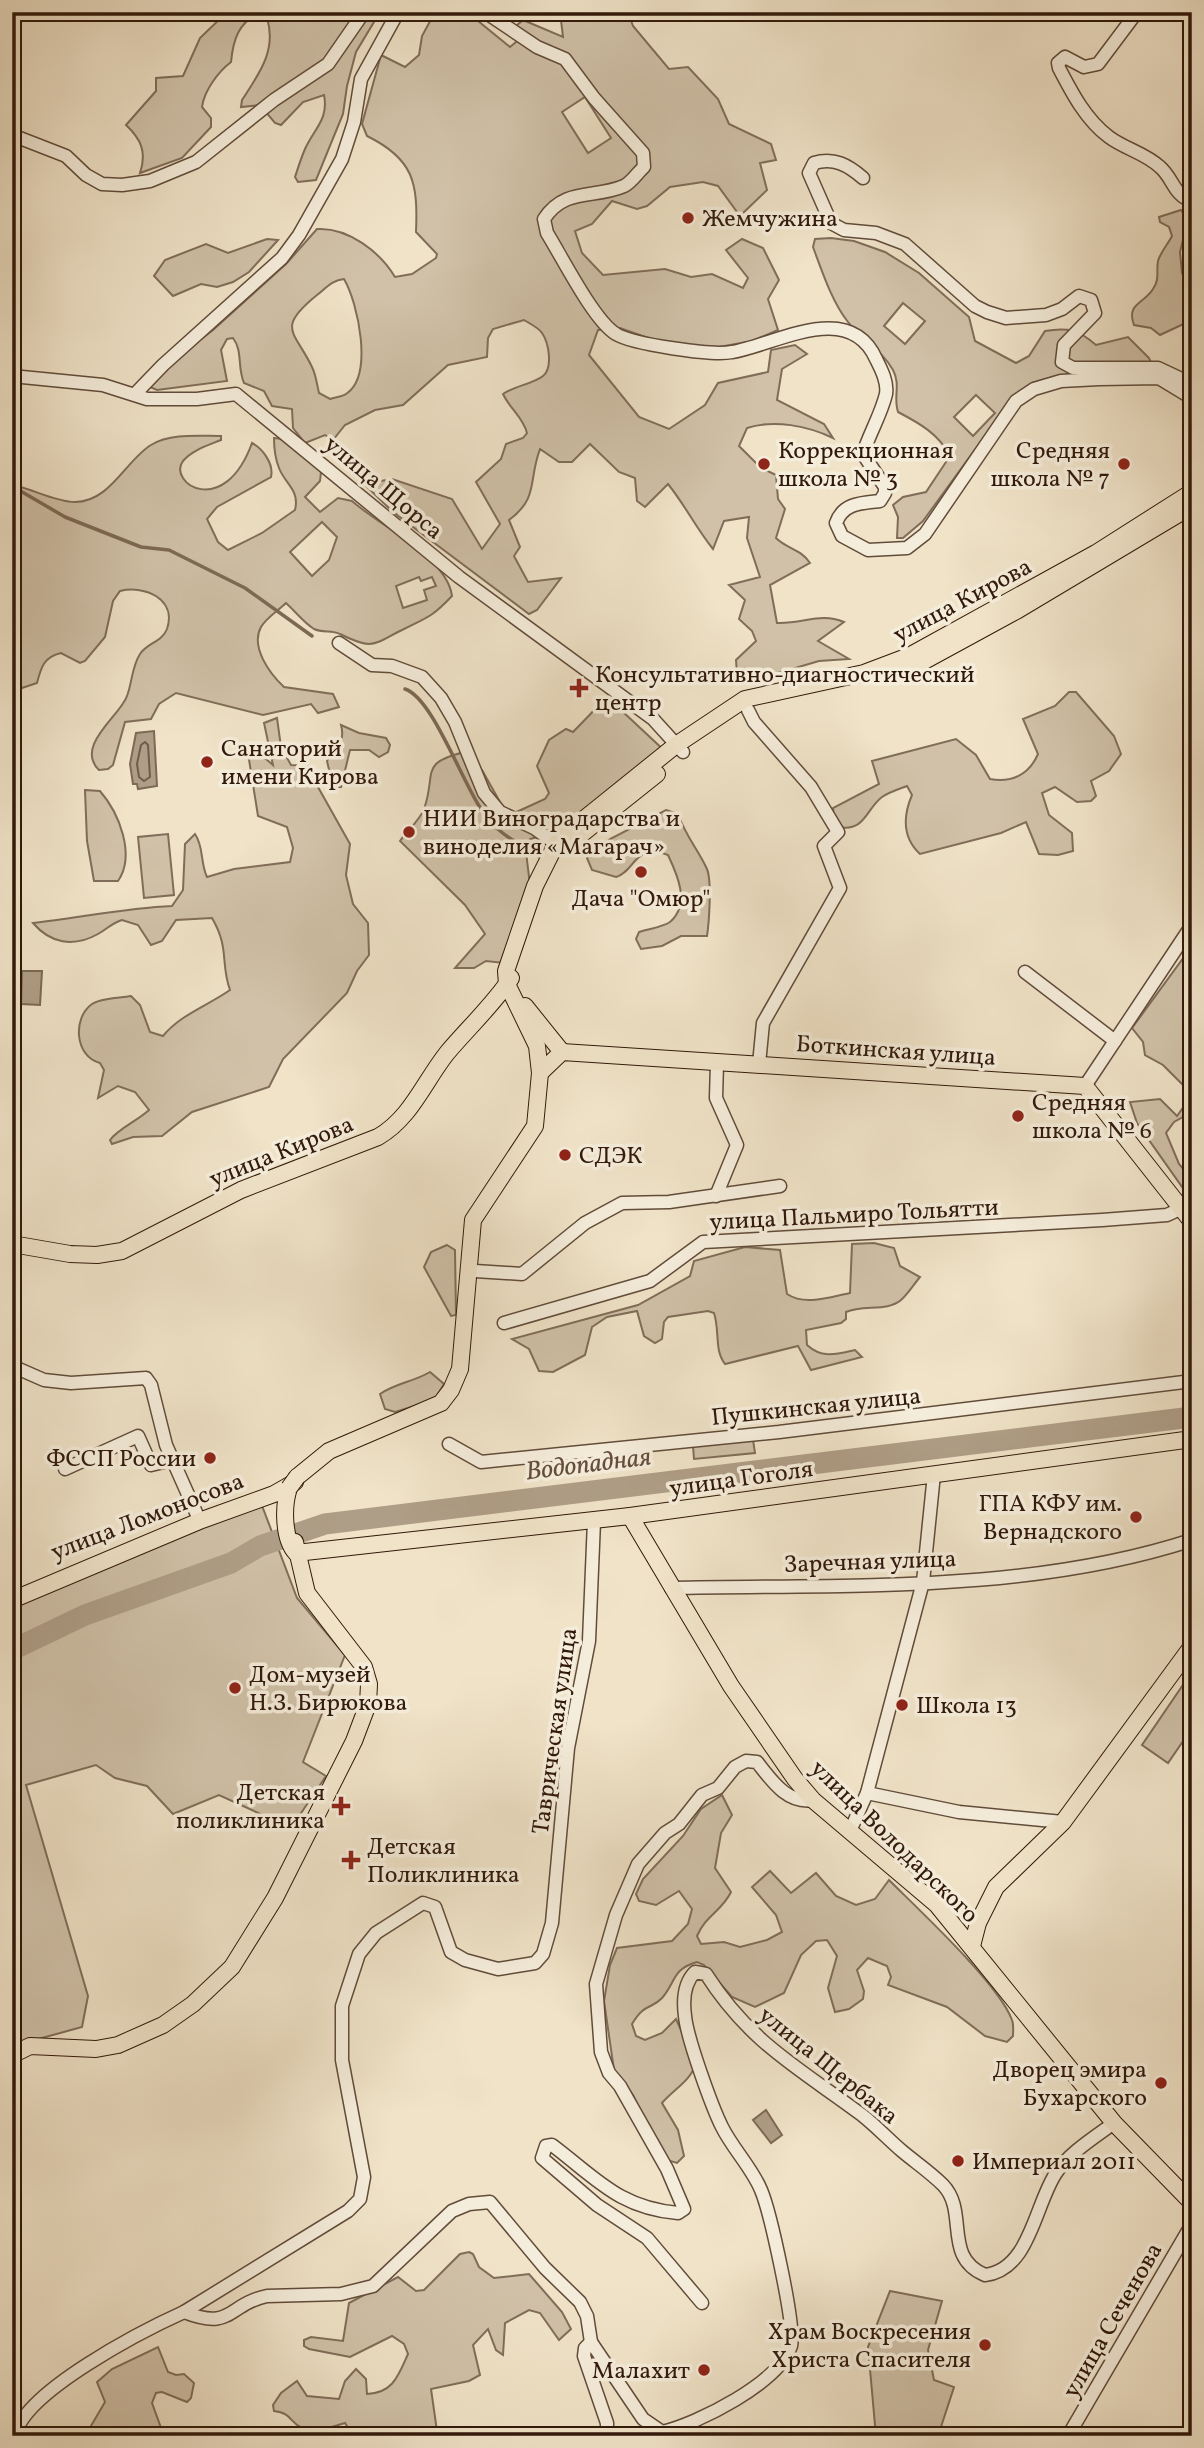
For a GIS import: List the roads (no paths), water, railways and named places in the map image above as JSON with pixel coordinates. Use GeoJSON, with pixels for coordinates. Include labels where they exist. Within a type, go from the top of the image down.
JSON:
{"type":"FeatureCollection","features":[{"type":"Feature","properties":{"kind":"main road","name":"улица Кирова"},"geometry":{"type":"LineString","coordinates":[[12,1244],[70,1254],[97,1255],[122,1251],[241,1190],[378,1137],[394,1128],[445,1056],[514,974],[559,847],[680,749],[745,699],[864,673],[909,656],[1096,553],[1192,492]]}},
{"type":"Feature","properties":{"kind":"main road","name":"улица Кирова"},"geometry":{"type":"LineString","coordinates":[[680,749],[748,710],[870,683],[915,666],[1106,560],[1192,506]]}},
{"type":"Feature","properties":{"kind":"main road"},"geometry":{"type":"LineString","coordinates":[[507,984],[562,1052],[543,1068]]}},
{"type":"Feature","properties":{"kind":"main road"},"geometry":{"type":"LineString","coordinates":[[507,984],[537,1046],[543,1068]]}},
{"type":"Feature","properties":{"kind":"main road"},"geometry":{"type":"LineString","coordinates":[[12,1600],[293,1484],[329,1451],[441,1403],[451,1390],[460,1368],[473,1220],[535,1126],[543,1068],[542,1040],[524,1006]]}},
{"type":"Feature","properties":{"kind":"main road","name":"Боткинская улица"},"geometry":{"type":"LineString","coordinates":[[562,1052],[1085,1086]]}},
{"type":"Feature","properties":{"kind":"main road","name":"улица Ломоносова"},"geometry":{"type":"LineString","coordinates":[[12,1594],[198,1517],[293,1484],[333,1456],[405,1425],[437,1417],[448,1410],[458,1397],[467,1376],[480,1223],[494,1197],[532,1148],[541,1123],[549,1070],[543,1068]]}},
{"type":"Feature","properties":{"kind":"main road"},"geometry":{"type":"LineString","coordinates":[[1085,1086],[1192,1222]]}},
{"type":"Feature","properties":{"kind":"main road","name":"улица Гоголя"},"geometry":{"type":"LineString","coordinates":[[295,1550],[594,1521],[1192,1439]]}},
{"type":"Feature","properties":{"kind":"main road"},"geometry":{"type":"LineString","coordinates":[[12,2055],[30,2046],[96,2049],[118,2045],[163,2025],[193,2004],[232,1967],[275,1898],[354,1741],[368,1704],[369,1684],[364,1667],[307,1592],[287,1525],[293,1484]]}},
{"type":"Feature","properties":{"kind":"main road"},"geometry":{"type":"LineString","coordinates":[[293,1484],[291,1512],[295,1550]]}},
{"type":"Feature","properties":{"kind":"main road","name":"улица Володарского"},"geometry":{"type":"LineString","coordinates":[[630,1516],[731,1686],[813,1800],[937,1905],[1114,2123],[1192,2203]]}},
{"type":"Feature","properties":{"kind":"main road"},"geometry":{"type":"LineString","coordinates":[[972,1946],[978,1923],[996,1887],[1063,1822],[1192,1646]]}},
{"type":"Feature","properties":{"kind":"main road"},"geometry":{"type":"LineString","coordinates":[[1192,2372],[1192,2380]]}},
{"type":"Feature","properties":{"kind":"street"},"geometry":{"type":"LineString","coordinates":[[12,135],[66,156],[86,175],[102,184],[122,186],[150,181],[196,162],[274,100],[328,64],[364,12]]}},
{"type":"Feature","properties":{"kind":"street"},"geometry":{"type":"LineString","coordinates":[[135,393],[282,258],[318,203],[342,159],[361,79],[398,12]]}},
{"type":"Feature","properties":{"kind":"street"},"geometry":{"type":"LineString","coordinates":[[485,12],[537,47],[565,59],[594,98],[643,153],[644,166],[625,186],[572,197],[552,206],[544,219],[547,233],[602,322],[617,335],[693,353],[731,352],[804,330],[843,330],[857,335],[873,352],[884,376],[886,392],[863,454],[886,493],[880,501],[854,504],[840,513],[836,523],[842,536],[868,550],[907,548],[925,534],[1016,401],[1034,389],[1061,381],[1159,378],[1192,398]]}},
{"type":"Feature","properties":{"kind":"street"},"geometry":{"type":"LineString","coordinates":[[1137,12],[1098,64],[1084,67],[1065,57],[1058,63],[1059,68],[1092,122],[1110,138],[1148,157],[1163,169],[1181,197],[1192,201]]}},
{"type":"Feature","properties":{"kind":"street"},"geometry":{"type":"LineString","coordinates":[[863,178],[848,165],[824,160],[814,163],[809,173],[831,223],[844,230],[876,233],[905,244],[975,306],[1006,318],[1046,315],[1062,309],[1079,296],[1091,300],[1095,313],[1064,345],[1062,362],[1073,368],[1158,368],[1192,384]]}},
{"type":"Feature","properties":{"kind":"street","name":"улица Щорса"},"geometry":{"type":"LineString","coordinates":[[12,376],[68,380],[135,393],[147,399],[197,399],[236,394],[459,577],[653,719],[680,749]]}},
{"type":"Feature","properties":{"kind":"street"},"geometry":{"type":"LineString","coordinates":[[339,643],[372,665],[392,666],[422,677],[441,698],[455,722],[484,793],[500,813],[534,828],[559,847]]}},
{"type":"Feature","properties":{"kind":"street"},"geometry":{"type":"LineString","coordinates":[[748,710],[754,722],[811,788],[838,832],[824,846],[840,888],[763,1023],[759,1064]]}},
{"type":"Feature","properties":{"kind":"street"},"geometry":{"type":"LineString","coordinates":[[1085,1086],[1192,925]]}},
{"type":"Feature","properties":{"kind":"street"},"geometry":{"type":"LineString","coordinates":[[1025,972],[1115,1041]]}},
{"type":"Feature","properties":{"kind":"street"},"geometry":{"type":"LineString","coordinates":[[716,1196],[737,1145],[716,1098],[717,1063]]}},
{"type":"Feature","properties":{"kind":"street"},"geometry":{"type":"LineString","coordinates":[[475,1271],[522,1274],[585,1223],[622,1203],[716,1196],[779,1186]]}},
{"type":"Feature","properties":{"kind":"street","name":"улица Пальмиро Тольятти"},"geometry":{"type":"LineString","coordinates":[[504,1323],[650,1281],[703,1242],[1102,1220],[1167,1215],[1182,1208]]}},
{"type":"Feature","properties":{"kind":"street"},"geometry":{"type":"LineString","coordinates":[[12,1366],[44,1380],[71,1383],[146,1378],[151,1385],[172,1460],[198,1517]]}},
{"type":"Feature","properties":{"kind":"street","name":"Пушкинская улица"},"geometry":{"type":"LineString","coordinates":[[449,1444],[481,1462],[779,1433],[1192,1381]]}},
{"type":"Feature","properties":{"kind":"street"},"geometry":{"type":"LineString","coordinates":[[65,1469],[138,1436],[151,1465],[172,1460]]}},
{"type":"Feature","properties":{"kind":"street"},"geometry":{"type":"LineString","coordinates":[[850,1831],[867,1793],[923,1582],[934,1474]]}},
{"type":"Feature","properties":{"kind":"street","name":"Таврическая улица"},"geometry":{"type":"LineString","coordinates":[[15,2436],[17,2428],[40,2400],[72,2374],[155,2325],[184,2312],[348,2210],[360,2199],[364,2177],[342,2060],[342,2006],[359,1954],[376,1933],[422,1903],[435,1907],[451,1952],[465,1960],[498,1969],[535,1963],[543,1954],[552,1923],[568,1748],[589,1641],[594,1521]]}},
{"type":"Feature","properties":{"kind":"street","name":"Заречная улица"},"geometry":{"type":"LineString","coordinates":[[671,1588],[923,1582],[1032,1575],[1162,1552],[1192,1540]]}},
{"type":"Feature","properties":{"kind":"street"},"geometry":{"type":"LineString","coordinates":[[702,2303],[647,2238],[597,2205],[542,2158],[542,2151],[546,2146],[552,2145],[603,2186],[643,2209],[678,2213],[684,2209],[667,2169],[620,2085],[609,2073],[601,2052],[596,1984],[616,1915],[638,1864],[649,1849],[679,1824],[702,1795],[718,1788],[728,1779],[735,1767],[746,1761],[757,1762],[784,1793],[800,1802],[813,1800]]}},
{"type":"Feature","properties":{"kind":"street"},"geometry":{"type":"LineString","coordinates":[[867,1793],[959,1812],[1063,1822]]}},
{"type":"Feature","properties":{"kind":"street","name":"улица Щербака"},"geometry":{"type":"LineString","coordinates":[[591,2342],[643,2419],[662,2432],[681,2428],[739,2399],[774,2368],[791,2347],[792,2322],[762,2191],[721,2126],[685,2018],[685,1994],[689,1979],[695,1972],[706,1974],[731,2012],[758,2039],[803,2076],[863,2116],[950,2192],[963,2257],[972,2270],[985,2275],[1004,2269],[1020,2250],[1056,2173],[1114,2123]]}},
{"type":"Feature","properties":{"kind":"street"},"geometry":{"type":"LineString","coordinates":[[184,2312],[207,2321],[218,2319],[255,2298],[357,2292],[373,2286],[452,2211],[469,2204],[490,2202],[545,2268],[580,2302],[587,2316],[591,2342],[585,2348],[584,2356],[607,2423],[607,2436]]}},
{"type":"Feature","properties":{"kind":"street","name":"улица Сеченова"},"geometry":{"type":"LineString","coordinates":[[1068,2436],[1192,2224]]}},
{"type":"Feature","properties":{"kind":"water"},"geometry":{"type":"Polygon","coordinates":[[[154,731],[157,786],[138,789],[137,784],[133,784],[130,764],[136,733],[154,731]]]}},
{"type":"Feature","properties":{"kind":"water"},"geometry":{"type":"Polygon","coordinates":[[[22,971],[42,971],[40,1005],[21,1004],[22,971]]]}},
{"type":"Feature","properties":{"kind":"water"},"geometry":{"type":"Polygon","coordinates":[[[766,2110],[782,2135],[771,2143],[753,2120],[766,2110]]]}},
{"type":"Feature","properties":{"kind":"waterway"},"geometry":{"type":"LineString","coordinates":[[12,486],[65,517],[141,547],[169,550],[245,588],[312,636]]}},
{"type":"Feature","properties":{"kind":"waterway"},"geometry":{"type":"LineString","coordinates":[[405,689],[416,696],[427,710],[489,820],[507,836],[542,858]]}},
{"type":"Feature","properties":{"kind":"waterway","name":"Водопадная"},"geometry":{"type":"LineString","coordinates":[[12,1650],[85,1615],[231,1563],[260,1546],[325,1524],[1192,1417]]}},
{"type":"Feature","properties":{"kind":"place","name":"Жемчужина"},"geometry":{"type":"Point","coordinates":[688,218]}},
{"type":"Feature","properties":{"kind":"place","name":"Коррекционная школа № 3"},"geometry":{"type":"Point","coordinates":[764,464]}},
{"type":"Feature","properties":{"kind":"place","name":"Средняя школа № 7"},"geometry":{"type":"Point","coordinates":[1124,464]}},
{"type":"Feature","properties":{"kind":"place","name":"Консультативно-диагностический центр"},"geometry":{"type":"Point","coordinates":[579,688]}},
{"type":"Feature","properties":{"kind":"place","name":"Санаторий имени Кирова"},"geometry":{"type":"Point","coordinates":[207,762]}},
{"type":"Feature","properties":{"kind":"place","name":"НИИ Виноградарства и виноделия «Магарач»"},"geometry":{"type":"Point","coordinates":[409,832]}},
{"type":"Feature","properties":{"kind":"place","name":"Дача \"Омюр\""},"geometry":{"type":"Point","coordinates":[641,872]}},
{"type":"Feature","properties":{"kind":"place","name":"Средняя школа № 6"},"geometry":{"type":"Point","coordinates":[1018,1116]}},
{"type":"Feature","properties":{"kind":"place","name":"СДЭК"},"geometry":{"type":"Point","coordinates":[565,1155]}},
{"type":"Feature","properties":{"kind":"place","name":"ФССП России"},"geometry":{"type":"Point","coordinates":[210,1458]}},
{"type":"Feature","properties":{"kind":"place","name":"ГПА КФУ им. Вернадского"},"geometry":{"type":"Point","coordinates":[1136,1517]}},
{"type":"Feature","properties":{"kind":"place","name":"Дом-музей Н.З. Бирюкова"},"geometry":{"type":"Point","coordinates":[235,1688]}},
{"type":"Feature","properties":{"kind":"place","name":"Школа 13"},"geometry":{"type":"Point","coordinates":[902,1705]}},
{"type":"Feature","properties":{"kind":"place","name":"Детская поликлиника"},"geometry":{"type":"Point","coordinates":[341,1806]}},
{"type":"Feature","properties":{"kind":"place","name":"Детская Поликлиника"},"geometry":{"type":"Point","coordinates":[351,1860]}},
{"type":"Feature","properties":{"kind":"place","name":"Дворец эмира Бухарского"},"geometry":{"type":"Point","coordinates":[1161,2083]}},
{"type":"Feature","properties":{"kind":"place","name":"Империал 2011"},"geometry":{"type":"Point","coordinates":[958,2161]}},
{"type":"Feature","properties":{"kind":"place","name":"Храм Воскресения Христа Спасителя"},"geometry":{"type":"Point","coordinates":[985,2345]}},
{"type":"Feature","properties":{"kind":"place","name":"Малахит"},"geometry":{"type":"Point","coordinates":[704,2370]}}]}
